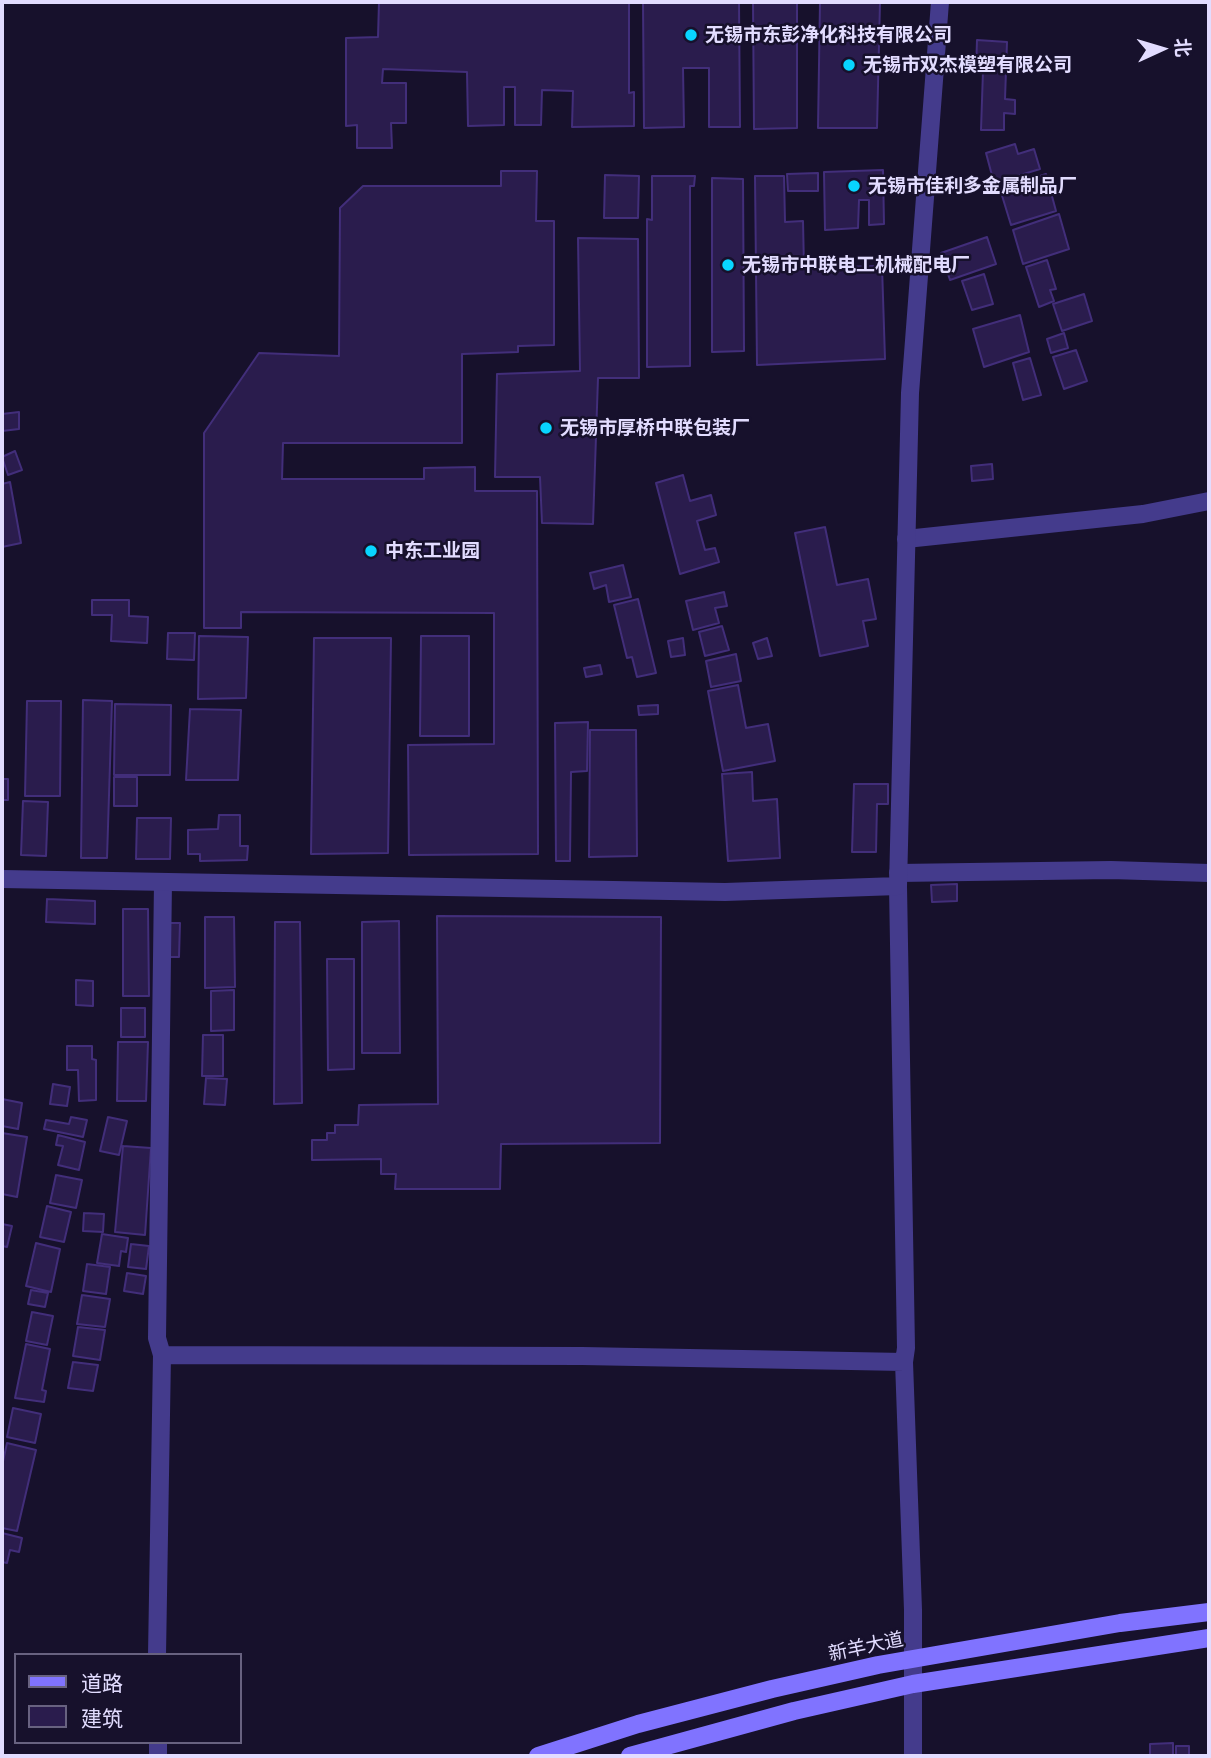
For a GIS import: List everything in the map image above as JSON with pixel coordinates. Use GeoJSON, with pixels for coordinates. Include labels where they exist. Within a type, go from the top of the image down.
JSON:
{"type":"FeatureCollection","features":[{"type":"Feature","properties":{"kind":"main road","name":"新羊大道"},"geometry":{"type":"LineString","coordinates":[[538,1756],[638,1724],[758,1692],[913,1658],[1120,1623],[1209,1612]]}},
{"type":"Feature","properties":{"kind":"main road"},"geometry":{"type":"LineString","coordinates":[[630,1756],[794,1711],[914,1684],[1209,1639]]}},
{"type":"Feature","properties":{"kind":"street"},"geometry":{"type":"LineString","coordinates":[[913,1756],[914,1684],[904,1362],[906,1348],[898,880],[910,393],[922,204],[940,2]]}},
{"type":"Feature","properties":{"kind":"street"},"geometry":{"type":"LineString","coordinates":[[906,539],[1143,514],[1209,501]]}},
{"type":"Feature","properties":{"kind":"street"},"geometry":{"type":"LineString","coordinates":[[2,879],[725,892],[898,880],[1111,870],[1209,873]]}},
{"type":"Feature","properties":{"kind":"street"},"geometry":{"type":"LineString","coordinates":[[157,1653],[162,1355],[157,1338],[163,882]]}},
{"type":"Feature","properties":{"kind":"street"},"geometry":{"type":"LineString","coordinates":[[162,1355],[569,1356],[904,1362]]}},
{"type":"Feature","properties":{"kind":"building"},"geometry":{"type":"Polygon","coordinates":[[[379,2],[629,2],[629,93],[634,92],[634,126],[572,127],[573,91],[542,90],[541,125],[515,125],[515,87],[504,87],[504,125],[468,126],[467,72],[383,69],[382,83],[406,83],[406,123],[391,123],[392,148],[357,148],[357,125],[346,126],[346,38],[378,37],[379,2]]]}},
{"type":"Feature","properties":{"kind":"building","name":"无锡市东彭净化科技有限公司"},"geometry":{"type":"Polygon","coordinates":[[[643,2],[739,2],[740,127],[709,127],[709,68],[683,68],[684,127],[644,128],[643,2]]]}},
{"type":"Feature","properties":{"kind":"building"},"geometry":{"type":"Polygon","coordinates":[[[753,2],[797,2],[797,128],[754,129],[753,2]]]}},
{"type":"Feature","properties":{"kind":"building","name":"无锡市双杰模塑有限公司"},"geometry":{"type":"Polygon","coordinates":[[[820,2],[880,2],[877,128],[818,128],[820,2]]]}},
{"type":"Feature","properties":{"kind":"building"},"geometry":{"type":"Polygon","coordinates":[[[977,40],[1007,42],[1005,99],[1015,100],[1015,114],[1004,113],[1004,130],[981,130],[983,71],[976,71],[977,40]]]}},
{"type":"Feature","properties":{"kind":"building"},"geometry":{"type":"Polygon","coordinates":[[[1015,144],[1018,154],[1034,149],[1040,169],[994,183],[986,153],[1015,144]]]}},
{"type":"Feature","properties":{"kind":"building","name":"无锡市佳利多金属制品厂"},"geometry":{"type":"Polygon","coordinates":[[[883,170],[884,224],[869,225],[869,200],[859,200],[858,228],[825,230],[824,172],[883,170]]]}},
{"type":"Feature","properties":{"kind":"building","name":"中东工业园"},"geometry":{"type":"Polygon","coordinates":[[[501,171],[537,171],[536,221],[554,221],[554,345],[518,346],[518,352],[462,354],[462,443],[283,443],[282,479],[424,479],[424,468],[475,467],[475,491],[537,491],[538,854],[409,855],[408,745],[494,744],[494,613],[241,612],[241,628],[204,628],[204,433],[259,353],[339,356],[340,208],[363,186],[501,186],[501,171]]]}},
{"type":"Feature","properties":{"kind":"building"},"geometry":{"type":"Polygon","coordinates":[[[818,173],[818,191],[788,191],[787,174],[818,173]]]}},
{"type":"Feature","properties":{"kind":"building"},"geometry":{"type":"Polygon","coordinates":[[[1046,174],[1056,211],[1011,225],[1000,189],[1046,174]]]}},
{"type":"Feature","properties":{"kind":"building"},"geometry":{"type":"Polygon","coordinates":[[[605,175],[639,176],[638,218],[604,218],[605,175]]]}},
{"type":"Feature","properties":{"kind":"building"},"geometry":{"type":"Polygon","coordinates":[[[652,176],[695,176],[694,186],[690,186],[690,366],[647,367],[647,219],[652,220],[652,176]]]}},
{"type":"Feature","properties":{"kind":"building"},"geometry":{"type":"Polygon","coordinates":[[[755,176],[784,176],[785,222],[803,221],[804,268],[882,266],[885,359],[757,365],[755,176]]]}},
{"type":"Feature","properties":{"kind":"building","name":"无锡市中联电工机械配电厂"},"geometry":{"type":"Polygon","coordinates":[[[712,178],[743,179],[744,351],[712,352],[712,178]]]}},
{"type":"Feature","properties":{"kind":"building"},"geometry":{"type":"Polygon","coordinates":[[[1059,214],[1069,249],[1023,264],[1013,230],[1059,214]]]}},
{"type":"Feature","properties":{"kind":"building"},"geometry":{"type":"Polygon","coordinates":[[[987,237],[996,264],[950,280],[941,253],[987,237]]]}},
{"type":"Feature","properties":{"kind":"building","name":"无锡市厚桥中联包装厂"},"geometry":{"type":"Polygon","coordinates":[[[578,238],[638,239],[639,378],[598,378],[593,524],[542,523],[540,477],[495,477],[497,374],[580,371],[578,238]]]}},
{"type":"Feature","properties":{"kind":"building"},"geometry":{"type":"Polygon","coordinates":[[[1047,260],[1056,289],[1050,290],[1054,301],[1039,307],[1026,267],[1047,260]]]}},
{"type":"Feature","properties":{"kind":"building"},"geometry":{"type":"Polygon","coordinates":[[[984,274],[993,304],[972,310],[962,281],[984,274]]]}},
{"type":"Feature","properties":{"kind":"building"},"geometry":{"type":"Polygon","coordinates":[[[1084,294],[1092,321],[1062,331],[1053,304],[1084,294]]]}},
{"type":"Feature","properties":{"kind":"building"},"geometry":{"type":"Polygon","coordinates":[[[1020,315],[1029,352],[984,367],[973,329],[1020,315]]]}},
{"type":"Feature","properties":{"kind":"building"},"geometry":{"type":"Polygon","coordinates":[[[1064,333],[1068,348],[1051,353],[1047,339],[1064,333]]]}},
{"type":"Feature","properties":{"kind":"building"},"geometry":{"type":"Polygon","coordinates":[[[1076,350],[1087,381],[1064,389],[1053,357],[1076,350]]]}},
{"type":"Feature","properties":{"kind":"building"},"geometry":{"type":"Polygon","coordinates":[[[1030,358],[1041,395],[1023,400],[1013,363],[1030,358]]]}},
{"type":"Feature","properties":{"kind":"building"},"geometry":{"type":"Polygon","coordinates":[[[19,412],[19,429],[2,431],[2,414],[19,412]]]}},
{"type":"Feature","properties":{"kind":"building"},"geometry":{"type":"Polygon","coordinates":[[[15,451],[22,470],[8,475],[2,457],[15,451]]]}},
{"type":"Feature","properties":{"kind":"building"},"geometry":{"type":"Polygon","coordinates":[[[992,464],[993,479],[972,481],[971,466],[992,464]]]}},
{"type":"Feature","properties":{"kind":"building"},"geometry":{"type":"Polygon","coordinates":[[[683,475],[690,501],[711,495],[716,515],[697,521],[705,550],[715,548],[719,562],[680,574],[656,483],[683,475]]]}},
{"type":"Feature","properties":{"kind":"building"},"geometry":{"type":"Polygon","coordinates":[[[10,482],[21,543],[2,547],[2,484],[10,482]]]}},
{"type":"Feature","properties":{"kind":"building"},"geometry":{"type":"Polygon","coordinates":[[[825,527],[837,585],[868,579],[876,619],[863,621],[868,646],[820,656],[795,533],[825,527]]]}},
{"type":"Feature","properties":{"kind":"building"},"geometry":{"type":"Polygon","coordinates":[[[623,565],[631,597],[609,602],[606,585],[594,589],[590,573],[623,565]]]}},
{"type":"Feature","properties":{"kind":"building"},"geometry":{"type":"Polygon","coordinates":[[[724,592],[727,606],[715,608],[719,623],[693,630],[686,601],[724,592]]]}},
{"type":"Feature","properties":{"kind":"building"},"geometry":{"type":"Polygon","coordinates":[[[638,599],[656,673],[637,677],[632,657],[627,658],[614,605],[638,599]]]}},
{"type":"Feature","properties":{"kind":"building"},"geometry":{"type":"Polygon","coordinates":[[[92,600],[129,600],[129,616],[148,617],[147,643],[111,641],[112,615],[92,615],[92,600]]]}},
{"type":"Feature","properties":{"kind":"building"},"geometry":{"type":"Polygon","coordinates":[[[722,626],[729,650],[705,656],[699,632],[722,626]]]}},
{"type":"Feature","properties":{"kind":"building"},"geometry":{"type":"Polygon","coordinates":[[[168,633],[195,633],[194,660],[167,659],[168,633]]]}},
{"type":"Feature","properties":{"kind":"building"},"geometry":{"type":"Polygon","coordinates":[[[199,636],[248,637],[246,698],[198,699],[199,636]]]}},
{"type":"Feature","properties":{"kind":"building"},"geometry":{"type":"Polygon","coordinates":[[[421,636],[469,636],[469,736],[420,736],[421,636]]]}},
{"type":"Feature","properties":{"kind":"building"},"geometry":{"type":"Polygon","coordinates":[[[314,638],[391,638],[388,853],[311,854],[314,638]]]}},
{"type":"Feature","properties":{"kind":"building"},"geometry":{"type":"Polygon","coordinates":[[[683,638],[685,655],[671,657],[668,641],[683,638]]]}},
{"type":"Feature","properties":{"kind":"building"},"geometry":{"type":"Polygon","coordinates":[[[767,638],[772,656],[758,659],[753,643],[767,638]]]}},
{"type":"Feature","properties":{"kind":"building"},"geometry":{"type":"Polygon","coordinates":[[[736,654],[741,681],[711,687],[706,661],[736,654]]]}},
{"type":"Feature","properties":{"kind":"building"},"geometry":{"type":"Polygon","coordinates":[[[600,665],[602,674],[586,677],[584,668],[600,665]]]}},
{"type":"Feature","properties":{"kind":"building"},"geometry":{"type":"Polygon","coordinates":[[[738,685],[746,728],[768,724],[775,761],[723,771],[708,691],[738,685]]]}},
{"type":"Feature","properties":{"kind":"building"},"geometry":{"type":"Polygon","coordinates":[[[83,700],[112,701],[107,858],[81,858],[83,700]]]}},
{"type":"Feature","properties":{"kind":"building"},"geometry":{"type":"Polygon","coordinates":[[[27,701],[61,701],[60,796],[25,796],[27,701]]]}},
{"type":"Feature","properties":{"kind":"building"},"geometry":{"type":"Polygon","coordinates":[[[115,704],[171,705],[170,775],[114,775],[115,704]]]}},
{"type":"Feature","properties":{"kind":"building"},"geometry":{"type":"Polygon","coordinates":[[[658,705],[658,714],[639,715],[638,706],[658,705]]]}},
{"type":"Feature","properties":{"kind":"building"},"geometry":{"type":"Polygon","coordinates":[[[190,709],[241,710],[238,780],[186,780],[190,709]]]}},
{"type":"Feature","properties":{"kind":"building"},"geometry":{"type":"Polygon","coordinates":[[[588,722],[587,771],[571,772],[570,861],[556,861],[555,723],[588,722]]]}},
{"type":"Feature","properties":{"kind":"building"},"geometry":{"type":"Polygon","coordinates":[[[590,730],[636,730],[637,856],[589,857],[590,730]]]}},
{"type":"Feature","properties":{"kind":"building"},"geometry":{"type":"Polygon","coordinates":[[[752,772],[753,801],[777,799],[780,858],[728,861],[722,774],[752,772]]]}},
{"type":"Feature","properties":{"kind":"building"},"geometry":{"type":"Polygon","coordinates":[[[114,777],[137,777],[137,806],[114,806],[114,777]]]}},
{"type":"Feature","properties":{"kind":"building"},"geometry":{"type":"Polygon","coordinates":[[[2,779],[8,779],[8,800],[2,800],[2,779]]]}},
{"type":"Feature","properties":{"kind":"building"},"geometry":{"type":"Polygon","coordinates":[[[854,784],[888,784],[888,804],[877,804],[876,852],[852,852],[854,784]]]}},
{"type":"Feature","properties":{"kind":"building"},"geometry":{"type":"Polygon","coordinates":[[[23,801],[48,802],[46,856],[21,855],[23,801]]]}},
{"type":"Feature","properties":{"kind":"building"},"geometry":{"type":"Polygon","coordinates":[[[219,815],[240,815],[240,846],[248,846],[247,860],[200,861],[200,854],[188,854],[188,830],[218,829],[219,815]]]}},
{"type":"Feature","properties":{"kind":"building"},"geometry":{"type":"Polygon","coordinates":[[[137,818],[171,818],[170,859],[136,859],[137,818]]]}},
{"type":"Feature","properties":{"kind":"building"},"geometry":{"type":"Polygon","coordinates":[[[957,884],[957,901],[932,902],[931,885],[957,884]]]}},
{"type":"Feature","properties":{"kind":"building"},"geometry":{"type":"Polygon","coordinates":[[[47,899],[95,901],[95,924],[46,922],[47,899]]]}},
{"type":"Feature","properties":{"kind":"building"},"geometry":{"type":"Polygon","coordinates":[[[123,909],[148,909],[149,996],[123,996],[123,909]]]}},
{"type":"Feature","properties":{"kind":"building"},"geometry":{"type":"Polygon","coordinates":[[[437,916],[661,917],[660,1143],[501,1144],[500,1189],[395,1189],[396,1174],[381,1174],[381,1159],[312,1160],[312,1140],[327,1140],[327,1133],[335,1133],[335,1125],[358,1125],[359,1105],[438,1104],[437,916]]]}},
{"type":"Feature","properties":{"kind":"building"},"geometry":{"type":"Polygon","coordinates":[[[205,917],[234,917],[235,987],[205,988],[205,917]]]}},
{"type":"Feature","properties":{"kind":"building"},"geometry":{"type":"Polygon","coordinates":[[[399,921],[400,1053],[362,1053],[362,922],[399,921]]]}},
{"type":"Feature","properties":{"kind":"building"},"geometry":{"type":"Polygon","coordinates":[[[275,922],[300,922],[302,1103],[274,1104],[275,922]]]}},
{"type":"Feature","properties":{"kind":"building"},"geometry":{"type":"Polygon","coordinates":[[[168,923],[180,923],[179,957],[167,957],[168,923]]]}},
{"type":"Feature","properties":{"kind":"building"},"geometry":{"type":"Polygon","coordinates":[[[327,959],[354,959],[354,1069],[328,1070],[327,959]]]}},
{"type":"Feature","properties":{"kind":"building"},"geometry":{"type":"Polygon","coordinates":[[[76,980],[93,981],[93,1006],[76,1005],[76,980]]]}},
{"type":"Feature","properties":{"kind":"building"},"geometry":{"type":"Polygon","coordinates":[[[234,990],[234,1030],[211,1031],[211,991],[234,990]]]}},
{"type":"Feature","properties":{"kind":"building"},"geometry":{"type":"Polygon","coordinates":[[[121,1008],[145,1008],[145,1037],[121,1037],[121,1008]]]}},
{"type":"Feature","properties":{"kind":"building"},"geometry":{"type":"Polygon","coordinates":[[[203,1035],[223,1035],[223,1076],[202,1076],[203,1035]]]}},
{"type":"Feature","properties":{"kind":"building"},"geometry":{"type":"Polygon","coordinates":[[[118,1042],[148,1042],[146,1101],[117,1101],[118,1042]]]}},
{"type":"Feature","properties":{"kind":"building"},"geometry":{"type":"Polygon","coordinates":[[[67,1046],[92,1046],[92,1059],[96,1060],[96,1100],[79,1101],[78,1070],[67,1070],[67,1046]]]}},
{"type":"Feature","properties":{"kind":"building"},"geometry":{"type":"Polygon","coordinates":[[[206,1078],[227,1079],[225,1105],[204,1104],[206,1078]]]}},
{"type":"Feature","properties":{"kind":"building"},"geometry":{"type":"Polygon","coordinates":[[[53,1084],[70,1087],[67,1106],[50,1104],[53,1084]]]}},
{"type":"Feature","properties":{"kind":"building"},"geometry":{"type":"Polygon","coordinates":[[[2,1099],[22,1103],[18,1129],[2,1126],[2,1099]]]}},
{"type":"Feature","properties":{"kind":"building"},"geometry":{"type":"Polygon","coordinates":[[[71,1117],[87,1120],[83,1137],[44,1129],[46,1120],[69,1124],[71,1117]]]}},
{"type":"Feature","properties":{"kind":"building"},"geometry":{"type":"Polygon","coordinates":[[[108,1117],[127,1121],[119,1155],[100,1151],[108,1117]]]}},
{"type":"Feature","properties":{"kind":"building"},"geometry":{"type":"Polygon","coordinates":[[[2,1133],[27,1137],[17,1197],[2,1194],[2,1133]]]}},
{"type":"Feature","properties":{"kind":"building"},"geometry":{"type":"Polygon","coordinates":[[[58,1135],[85,1142],[79,1170],[58,1165],[63,1146],[56,1145],[58,1135]]]}},
{"type":"Feature","properties":{"kind":"building"},"geometry":{"type":"Polygon","coordinates":[[[123,1146],[151,1148],[145,1235],[115,1232],[123,1146]]]}},
{"type":"Feature","properties":{"kind":"building"},"geometry":{"type":"Polygon","coordinates":[[[56,1175],[82,1180],[76,1208],[50,1203],[56,1175]]]}},
{"type":"Feature","properties":{"kind":"building"},"geometry":{"type":"Polygon","coordinates":[[[47,1206],[71,1212],[64,1242],[40,1237],[47,1206]]]}},
{"type":"Feature","properties":{"kind":"building"},"geometry":{"type":"Polygon","coordinates":[[[84,1213],[104,1214],[103,1232],[83,1231],[84,1213]]]}},
{"type":"Feature","properties":{"kind":"building"},"geometry":{"type":"Polygon","coordinates":[[[2,1224],[12,1226],[7,1247],[2,1246],[2,1224]]]}},
{"type":"Feature","properties":{"kind":"building"},"geometry":{"type":"Polygon","coordinates":[[[102,1234],[128,1238],[126,1252],[121,1251],[119,1266],[97,1263],[102,1234]]]}},
{"type":"Feature","properties":{"kind":"building"},"geometry":{"type":"Polygon","coordinates":[[[36,1243],[60,1249],[51,1292],[26,1286],[36,1243]]]}},
{"type":"Feature","properties":{"kind":"building"},"geometry":{"type":"Polygon","coordinates":[[[131,1244],[149,1246],[146,1269],[128,1267],[131,1244]]]}},
{"type":"Feature","properties":{"kind":"building"},"geometry":{"type":"Polygon","coordinates":[[[87,1264],[110,1267],[106,1294],[83,1291],[87,1264]]]}},
{"type":"Feature","properties":{"kind":"building"},"geometry":{"type":"Polygon","coordinates":[[[127,1273],[146,1276],[143,1294],[124,1291],[127,1273]]]}},
{"type":"Feature","properties":{"kind":"building"},"geometry":{"type":"Polygon","coordinates":[[[31,1290],[48,1293],[45,1307],[28,1304],[31,1290]]]}},
{"type":"Feature","properties":{"kind":"building"},"geometry":{"type":"Polygon","coordinates":[[[82,1295],[110,1299],[105,1327],[77,1324],[82,1295]]]}},
{"type":"Feature","properties":{"kind":"building"},"geometry":{"type":"Polygon","coordinates":[[[32,1312],[53,1316],[47,1345],[26,1341],[32,1312]]]}},
{"type":"Feature","properties":{"kind":"building"},"geometry":{"type":"Polygon","coordinates":[[[78,1327],[105,1330],[100,1360],[73,1356],[78,1327]]]}},
{"type":"Feature","properties":{"kind":"building"},"geometry":{"type":"Polygon","coordinates":[[[26,1344],[50,1349],[42,1390],[46,1391],[44,1402],[15,1398],[26,1344]]]}},
{"type":"Feature","properties":{"kind":"building"},"geometry":{"type":"Polygon","coordinates":[[[73,1362],[98,1365],[93,1391],[68,1388],[73,1362]]]}},
{"type":"Feature","properties":{"kind":"building"},"geometry":{"type":"Polygon","coordinates":[[[13,1408],[41,1414],[35,1443],[7,1437],[13,1408]]]}},
{"type":"Feature","properties":{"kind":"building"},"geometry":{"type":"Polygon","coordinates":[[[7,1443],[36,1450],[17,1531],[2,1528],[2,1466],[7,1443]]]}},
{"type":"Feature","properties":{"kind":"building"},"geometry":{"type":"Polygon","coordinates":[[[2,1533],[22,1538],[19,1552],[10,1550],[7,1563],[2,1562],[2,1533]]]}},
{"type":"Feature","properties":{"kind":"building"},"geometry":{"type":"Polygon","coordinates":[[[1173,1743],[1173,1756],[1150,1756],[1150,1744],[1173,1743]]]}},
{"type":"Feature","properties":{"kind":"building"},"geometry":{"type":"Polygon","coordinates":[[[1176,1746],[1189,1746],[1189,1756],[1176,1756],[1176,1746]]]}},
{"type":"Feature","properties":{"kind":"place","name":"无锡市东彭净化科技有限公司"},"geometry":{"type":"Point","coordinates":[691,35]}},
{"type":"Feature","properties":{"kind":"place","name":"无锡市双杰模塑有限公司"},"geometry":{"type":"Point","coordinates":[849,65]}},
{"type":"Feature","properties":{"kind":"place","name":"无锡市佳利多金属制品厂"},"geometry":{"type":"Point","coordinates":[854,186]}},
{"type":"Feature","properties":{"kind":"place","name":"无锡市中联电工机械配电厂"},"geometry":{"type":"Point","coordinates":[728,265]}},
{"type":"Feature","properties":{"kind":"place","name":"无锡市厚桥中联包装厂"},"geometry":{"type":"Point","coordinates":[546,428]}},
{"type":"Feature","properties":{"kind":"place","name":"中东工业园"},"geometry":{"type":"Point","coordinates":[371,551]}}]}
